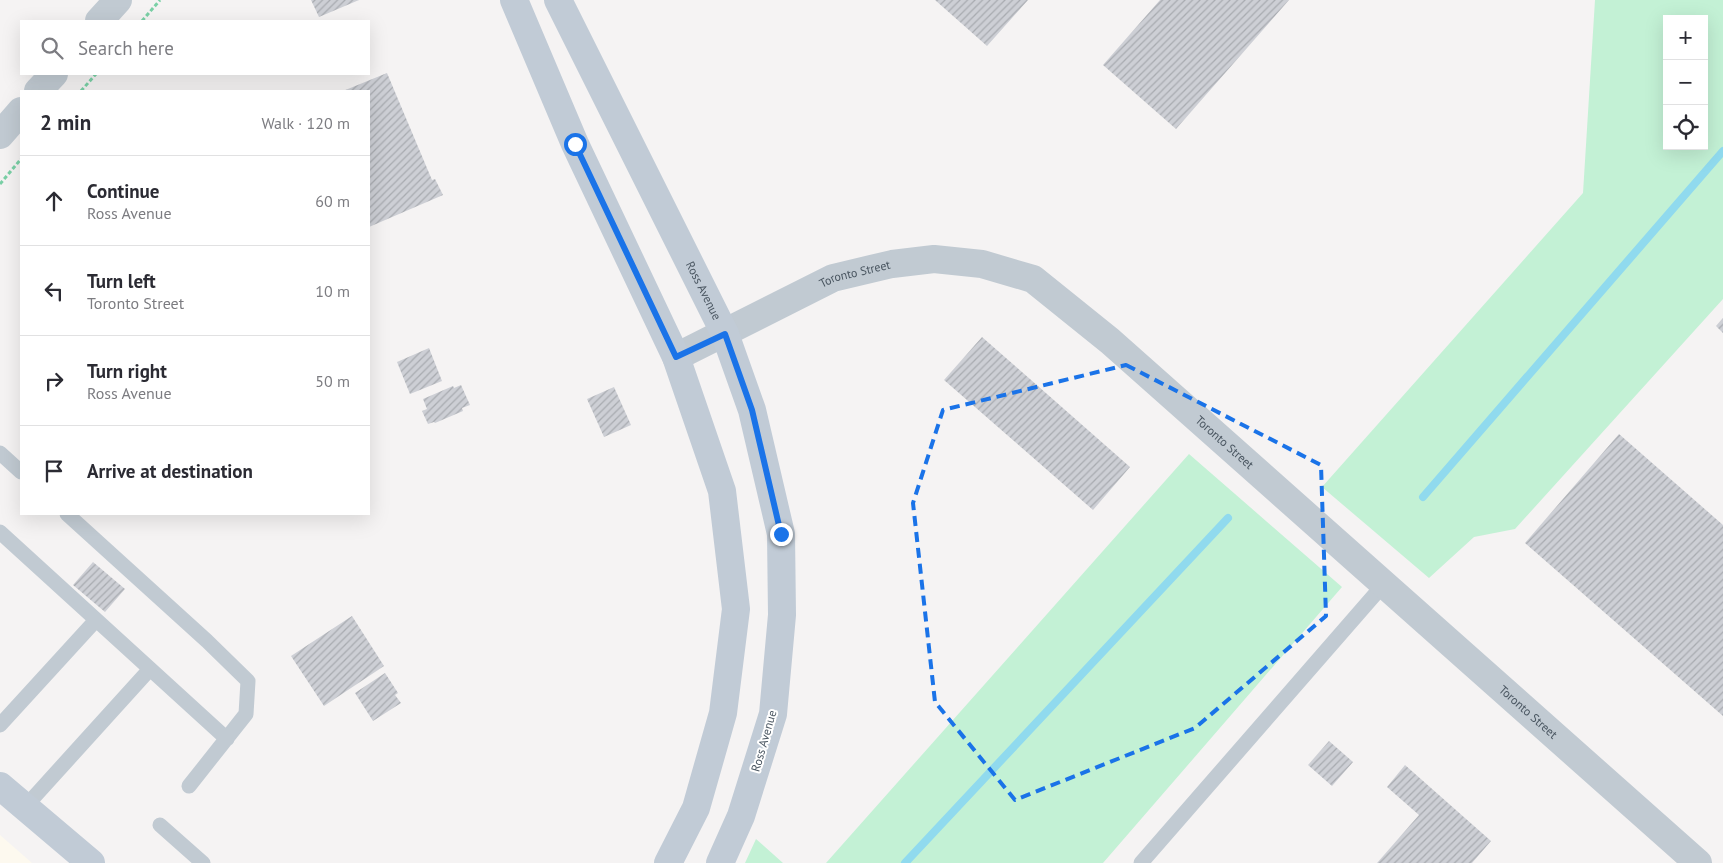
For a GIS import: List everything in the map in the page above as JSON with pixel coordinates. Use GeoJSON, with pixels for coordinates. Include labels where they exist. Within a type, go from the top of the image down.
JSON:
{"type":"FeatureCollection","features":[{"type":"Feature","properties":{"kind":"main road"},"geometry":{"type":"LineString","coordinates":[[514,0],[575,144],[676,357],[722,491],[736,609],[723,713],[696,808],[668,863]]}},
{"type":"Feature","properties":{"kind":"main road","name":"Ross Avenue"},"geometry":{"type":"LineString","coordinates":[[558,0],[725,334],[752,410],[781,534],[782,615],[773,714],[741,816],[720,863]]}},
{"type":"Feature","properties":{"kind":"main road"},"geometry":{"type":"LineString","coordinates":[[0,786],[91,863]]}},
{"type":"Feature","properties":{"kind":"street"},"geometry":{"type":"LineString","coordinates":[[100,20],[118,0]]}},
{"type":"Feature","properties":{"kind":"street"},"geometry":{"type":"LineString","coordinates":[[39,90],[53,75]]}},
{"type":"Feature","properties":{"kind":"street"},"geometry":{"type":"LineString","coordinates":[[0,135],[20,112]]}},
{"type":"Feature","properties":{"kind":"street","name":"Toronto Street"},"geometry":{"type":"LineString","coordinates":[[676,357],[833,278],[892,264],[934,259],[982,264],[1033,279],[1110,341],[1698,863]]}},
{"type":"Feature","properties":{"kind":"lane"},"geometry":{"type":"LineString","coordinates":[[0,453],[20,471]]}},
{"type":"Feature","properties":{"kind":"lane"},"geometry":{"type":"LineString","coordinates":[[68,515],[248,681],[246,714],[189,786]]}},
{"type":"Feature","properties":{"kind":"lane"},"geometry":{"type":"LineString","coordinates":[[0,532],[227,739]]}},
{"type":"Feature","properties":{"kind":"lane"},"geometry":{"type":"LineString","coordinates":[[1141,863],[1384,584]]}},
{"type":"Feature","properties":{"kind":"lane"},"geometry":{"type":"LineString","coordinates":[[0,725],[96,620]]}},
{"type":"Feature","properties":{"kind":"lane"},"geometry":{"type":"LineString","coordinates":[[25,807],[150,669]]}},
{"type":"Feature","properties":{"kind":"lane"},"geometry":{"type":"LineString","coordinates":[[160,825],[203,863]]}},
{"type":"Feature","properties":{"kind":"path"},"geometry":{"type":"LineString","coordinates":[[143,20],[160,0]]}},
{"type":"Feature","properties":{"kind":"path"},"geometry":{"type":"LineString","coordinates":[[82,90],[95,75]]}},
{"type":"Feature","properties":{"kind":"path"},"geometry":{"type":"LineString","coordinates":[[0,184],[20,160]]}},
{"type":"Feature","properties":{"kind":"highlighted area"},"geometry":{"type":"Polygon","coordinates":[[[1126,365],[1321,465],[1326,616],[1195,728],[1015,800],[935,702],[913,503],[943,410],[1126,365]]]}},
{"type":"Feature","properties":{"kind":"shaded area"},"geometry":{"type":"Polygon","coordinates":[[[0,835],[32,863],[0,863],[0,835]]]}},
{"type":"Feature","properties":{"kind":"green space"},"geometry":{"type":"Polygon","coordinates":[[[1595,0],[1723,0],[1723,299],[1515,529],[1474,537],[1429,578],[1322,487],[1583,193],[1595,0]]]}},
{"type":"Feature","properties":{"kind":"green space"},"geometry":{"type":"Polygon","coordinates":[[[1189,454],[1342,587],[1103,863],[826,863],[1189,454]]]}},
{"type":"Feature","properties":{"kind":"green space"},"geometry":{"type":"Polygon","coordinates":[[[756,839],[783,863],[745,863],[756,839]]]}},
{"type":"Feature","properties":{"kind":"building"},"geometry":{"type":"Polygon","coordinates":[[[311,0],[359,0],[319,17],[311,0]]]}},
{"type":"Feature","properties":{"kind":"building"},"geometry":{"type":"Polygon","coordinates":[[[935,0],[1028,0],[987,46],[935,0]]]}},
{"type":"Feature","properties":{"kind":"building"},"geometry":{"type":"Polygon","coordinates":[[[1160,0],[1289,0],[1176,129],[1103,65],[1160,0]]]}},
{"type":"Feature","properties":{"kind":"building"},"geometry":{"type":"Polygon","coordinates":[[[387,73],[432,180],[435,179],[443,195],[370,227],[370,90],[345,90],[387,73]]]}},
{"type":"Feature","properties":{"kind":"building"},"geometry":{"type":"Polygon","coordinates":[[[1723,318],[1723,333],[1716,326],[1723,318]]]}},
{"type":"Feature","properties":{"kind":"building"},"geometry":{"type":"Polygon","coordinates":[[[982,337],[1130,467],[1093,510],[944,380],[982,337]]]}},
{"type":"Feature","properties":{"kind":"building"},"geometry":{"type":"Polygon","coordinates":[[[429,348],[442,381],[410,394],[397,362],[429,348]]]}},
{"type":"Feature","properties":{"kind":"building"},"geometry":{"type":"Polygon","coordinates":[[[461,385],[470,405],[462,408],[463,411],[428,424],[422,411],[427,409],[423,399],[453,386],[454,388],[461,385]]]}},
{"type":"Feature","properties":{"kind":"building"},"geometry":{"type":"Polygon","coordinates":[[[614,387],[631,425],[604,437],[587,399],[614,387]]]}},
{"type":"Feature","properties":{"kind":"building"},"geometry":{"type":"Polygon","coordinates":[[[1619,434],[1723,525],[1723,716],[1525,543],[1619,434]]]}},
{"type":"Feature","properties":{"kind":"building"},"geometry":{"type":"Polygon","coordinates":[[[93,562],[125,589],[105,612],[73,585],[93,562]]]}},
{"type":"Feature","properties":{"kind":"building"},"geometry":{"type":"Polygon","coordinates":[[[352,616],[384,666],[324,706],[291,656],[352,616]]]}},
{"type":"Feature","properties":{"kind":"building"},"geometry":{"type":"Polygon","coordinates":[[[385,673],[398,693],[395,695],[401,703],[373,721],[355,693],[385,673]]]}},
{"type":"Feature","properties":{"kind":"building"},"geometry":{"type":"Polygon","coordinates":[[[1329,741],[1353,762],[1332,786],[1308,765],[1329,741]]]}},
{"type":"Feature","properties":{"kind":"building"},"geometry":{"type":"Polygon","coordinates":[[[1405,765],[1491,841],[1472,863],[1377,863],[1419,815],[1387,787],[1405,765]]]}},
{"type":"Feature","properties":{"kind":"waterway"},"geometry":{"type":"LineString","coordinates":[[1423,497],[1723,151]]}},
{"type":"Feature","properties":{"kind":"waterway"},"geometry":{"type":"LineString","coordinates":[[905,863],[1228,518]]}},
{"type":"Feature","properties":{"kind":"route"},"geometry":{"type":"LineString","coordinates":[[575,144],[676,357],[725,334],[752,410],[781,534]]}}]}
